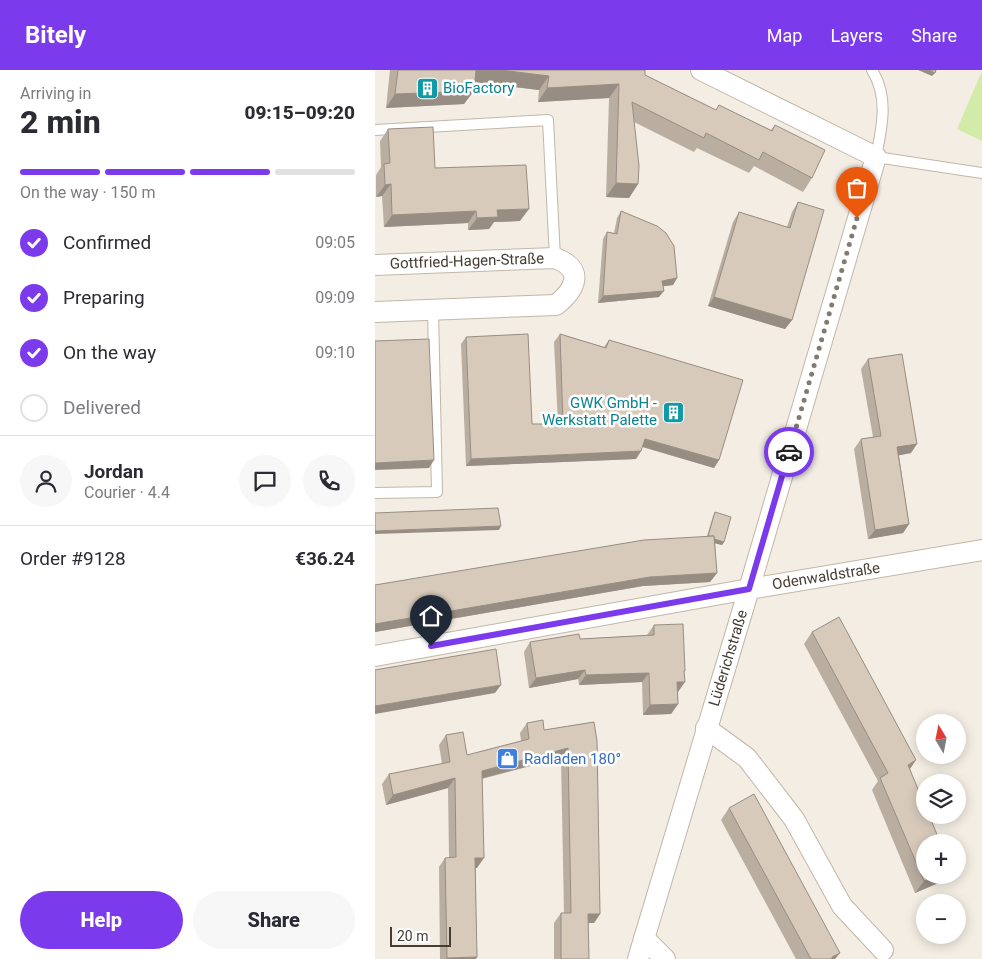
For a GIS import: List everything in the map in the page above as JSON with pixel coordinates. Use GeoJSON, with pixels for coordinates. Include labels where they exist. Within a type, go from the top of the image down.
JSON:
{"type":"FeatureCollection","features":[{"type":"Feature","properties":{"kind":"street"},"geometry":{"type":"LineString","coordinates":[[701,70],[876,157]]}},
{"type":"Feature","properties":{"kind":"street","name":"Lüderichstraße"},"geometry":{"type":"LineString","coordinates":[[638,959],[876,157]]}},
{"type":"Feature","properties":{"kind":"street","name":"Gottfried-Hagen-Straße"},"geometry":{"type":"LineString","coordinates":[[375,265],[555,258],[569,266],[573,272],[574,280],[569,293],[556,305],[375,312]]}},
{"type":"Feature","properties":{"kind":"street","name":"Odenwaldstraße"},"geometry":{"type":"LineString","coordinates":[[375,656],[749,589],[982,550]]}},
{"type":"Feature","properties":{"kind":"street"},"geometry":{"type":"LineString","coordinates":[[707,728],[747,758],[794,819],[843,906],[883,950]]}},
{"type":"Feature","properties":{"kind":"street"},"geometry":{"type":"LineString","coordinates":[[644,938],[665,959]]}},
{"type":"Feature","properties":{"kind":"lane"},"geometry":{"type":"LineString","coordinates":[[872,70],[879,82],[883,117],[876,157],[982,173]]}},
{"type":"Feature","properties":{"kind":"lane"},"geometry":{"type":"LineString","coordinates":[[375,130],[548,120],[555,258]]}},
{"type":"Feature","properties":{"kind":"lane"},"geometry":{"type":"LineString","coordinates":[[375,494],[437,492],[433,310]]}},
{"type":"Feature","properties":{"kind":"green space"},"geometry":{"type":"Polygon","coordinates":[[[982,71],[982,141],[957,129],[982,71]]]}},
{"type":"Feature","properties":{"kind":"building"},"geometry":{"type":"Polygon","coordinates":[[[398,70],[476,70],[474,91],[395,94],[398,70]]]}},
{"type":"Feature","properties":{"kind":"building"},"geometry":{"type":"Polygon","coordinates":[[[500,70],[645,70],[645,75],[716,110],[719,105],[772,131],[775,125],[825,150],[812,178],[763,152],[759,160],[706,133],[704,138],[632,102],[639,166],[638,184],[616,183],[619,84],[547,88],[549,76],[500,70]]]}},
{"type":"Feature","properties":{"kind":"building"},"geometry":{"type":"Polygon","coordinates":[[[433,127],[435,168],[526,165],[529,209],[497,210],[498,217],[477,218],[476,211],[392,215],[391,184],[385,185],[384,164],[390,163],[388,129],[433,127]]]}},
{"type":"Feature","properties":{"kind":"building"},"geometry":{"type":"Polygon","coordinates":[[[798,202],[824,210],[792,320],[714,297],[739,212],[790,228],[798,202]]]}},
{"type":"Feature","properties":{"kind":"building"},"geometry":{"type":"Polygon","coordinates":[[[621,211],[657,226],[666,233],[674,246],[677,278],[662,281],[664,291],[603,296],[607,232],[617,234],[621,211]]]}},
{"type":"Feature","properties":{"kind":"building"},"geometry":{"type":"Polygon","coordinates":[[[528,334],[532,424],[563,424],[560,334],[606,348],[609,340],[743,380],[719,460],[645,439],[641,451],[471,459],[466,337],[528,334]]]}},
{"type":"Feature","properties":{"kind":"building"},"geometry":{"type":"Polygon","coordinates":[[[429,339],[434,460],[375,463],[375,341],[429,339]]]}},
{"type":"Feature","properties":{"kind":"building"},"geometry":{"type":"Polygon","coordinates":[[[902,354],[917,444],[897,447],[909,524],[875,530],[861,439],[881,436],[868,359],[902,354]]]}},
{"type":"Feature","properties":{"kind":"building"},"geometry":{"type":"Polygon","coordinates":[[[498,508],[501,526],[375,531],[375,513],[498,508]]]}},
{"type":"Feature","properties":{"kind":"building"},"geometry":{"type":"Polygon","coordinates":[[[715,512],[731,517],[724,542],[714,539],[714,536],[708,536],[715,512]]]}},
{"type":"Feature","properties":{"kind":"building"},"geometry":{"type":"Polygon","coordinates":[[[714,536],[717,573],[650,577],[375,624],[375,585],[644,540],[714,536]]]}},
{"type":"Feature","properties":{"kind":"building"},"geometry":{"type":"Polygon","coordinates":[[[839,617],[916,760],[908,765],[916,784],[916,824],[933,824],[937,834],[916,834],[916,862],[880,778],[888,773],[812,632],[839,617]]]}},
{"type":"Feature","properties":{"kind":"building"},"geometry":{"type":"Polygon","coordinates":[[[683,624],[685,682],[677,682],[678,704],[650,705],[649,673],[586,675],[585,670],[536,678],[530,642],[579,634],[580,639],[654,635],[654,625],[683,624]]]}},
{"type":"Feature","properties":{"kind":"building"},"geometry":{"type":"Polygon","coordinates":[[[496,649],[501,685],[375,706],[375,670],[496,649]]]}},
{"type":"Feature","properties":{"kind":"building"},"geometry":{"type":"Polygon","coordinates":[[[543,720],[544,730],[594,722],[597,741],[600,914],[588,914],[589,959],[561,959],[561,913],[571,913],[568,748],[482,771],[484,858],[475,858],[477,957],[447,958],[445,858],[456,857],[455,778],[393,795],[389,774],[450,762],[446,735],[463,732],[467,755],[529,739],[527,723],[543,720]]]}},
{"type":"Feature","properties":{"kind":"building"},"geometry":{"type":"Polygon","coordinates":[[[754,794],[840,953],[832,957],[832,959],[811,959],[729,808],[754,794]]]}},
{"type":"Feature","properties":{"kind":"way so far"},"geometry":{"type":"LineString","coordinates":[[789,452],[857,218]]}},
{"type":"Feature","properties":{"kind":"place","name":"BioFactory"},"geometry":{"type":"Point","coordinates":[427,88]}},
{"type":"Feature","properties":{"kind":"place","name":"GWK GmbH - Werkstatt Palette"},"geometry":{"type":"Point","coordinates":[673,412]}},
{"type":"Feature","properties":{"kind":"place","name":"Radladen 180°"},"geometry":{"type":"Point","coordinates":[508,759]}},
{"type":"Feature","properties":{"kind":"route"},"geometry":{"type":"LineString","coordinates":[[431,646],[749,589],[789,452]]}}]}
